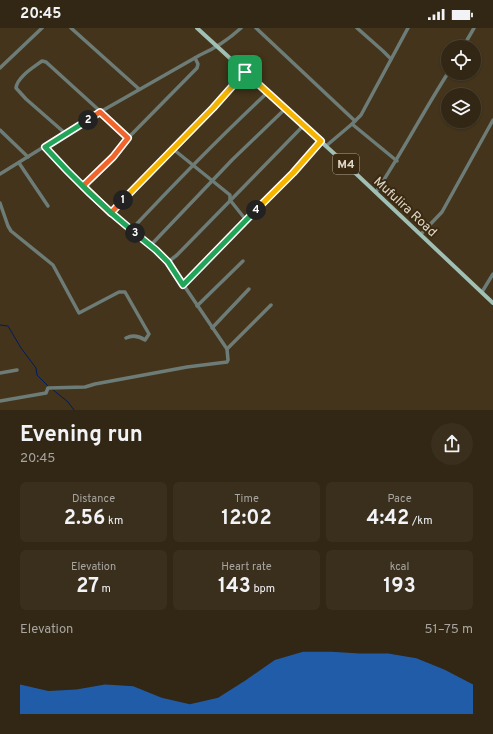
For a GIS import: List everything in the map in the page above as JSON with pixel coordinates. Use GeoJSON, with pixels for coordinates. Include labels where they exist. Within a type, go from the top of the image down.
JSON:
{"type":"FeatureCollection","features":[{"type":"Feature","properties":{"kind":"main road","name":"Mufulira Road"},"geometry":{"type":"LineString","coordinates":[[197,28],[376,192],[493,303]]}},
{"type":"Feature","properties":{"kind":"street"},"geometry":{"type":"LineString","coordinates":[[0,68],[42,28]]}},
{"type":"Feature","properties":{"kind":"street"},"geometry":{"type":"LineString","coordinates":[[71,28],[139,90]]}},
{"type":"Feature","properties":{"kind":"street"},"geometry":{"type":"LineString","coordinates":[[0,174],[101,112],[217,47],[230,38],[240,28]]}},
{"type":"Feature","properties":{"kind":"street"},"geometry":{"type":"LineString","coordinates":[[256,28],[354,123],[397,161]]}},
{"type":"Feature","properties":{"kind":"street"},"geometry":{"type":"LineString","coordinates":[[357,28],[383,50],[391,59]]}},
{"type":"Feature","properties":{"kind":"street"},"geometry":{"type":"LineString","coordinates":[[326,146],[354,123],[361,115],[408,28]]}},
{"type":"Feature","properties":{"kind":"street"},"geometry":{"type":"LineString","coordinates":[[467,40],[474,28]]}},
{"type":"Feature","properties":{"kind":"street"},"geometry":{"type":"LineString","coordinates":[[83,186],[113,157],[128,138],[197,68],[198,64],[195,58]]}},
{"type":"Feature","properties":{"kind":"street"},"geometry":{"type":"LineString","coordinates":[[66,134],[26,99],[16,88],[16,84],[24,75],[42,61],[46,62],[128,138]]}},
{"type":"Feature","properties":{"kind":"street"},"geometry":{"type":"LineString","coordinates":[[111,213],[229,91],[245,72]]}},
{"type":"Feature","properties":{"kind":"street"},"geometry":{"type":"LineString","coordinates":[[376,192],[397,161],[409,136],[444,80]]}},
{"type":"Feature","properties":{"kind":"street"},"geometry":{"type":"LineString","coordinates":[[131,230],[193,165],[267,93]]}},
{"type":"Feature","properties":{"kind":"street"},"geometry":{"type":"LineString","coordinates":[[150,246],[213,180],[285,109]]}},
{"type":"Feature","properties":{"kind":"street"},"geometry":{"type":"LineString","coordinates":[[420,234],[442,212],[493,120]]}},
{"type":"Feature","properties":{"kind":"street"},"geometry":{"type":"LineString","coordinates":[[168,262],[177,255],[304,126]]}},
{"type":"Feature","properties":{"kind":"street"},"geometry":{"type":"LineString","coordinates":[[0,130],[28,157]]}},
{"type":"Feature","properties":{"kind":"street"},"geometry":{"type":"LineString","coordinates":[[183,285],[293,173],[321,141]]}},
{"type":"Feature","properties":{"kind":"street"},"geometry":{"type":"LineString","coordinates":[[0,401],[46,393],[50,388],[85,387],[187,367],[227,362],[227,349],[168,262],[111,213],[45,147]]}},
{"type":"Feature","properties":{"kind":"street"},"geometry":{"type":"LineString","coordinates":[[173,149],[230,195],[230,200],[246,220]]}},
{"type":"Feature","properties":{"kind":"street"},"geometry":{"type":"LineString","coordinates":[[19,163],[48,206]]}},
{"type":"Feature","properties":{"kind":"street"},"geometry":{"type":"LineString","coordinates":[[0,203],[11,231],[53,265],[79,313],[121,291],[125,292],[149,334],[144,340],[135,336],[126,338]]}},
{"type":"Feature","properties":{"kind":"street"},"geometry":{"type":"LineString","coordinates":[[197,306],[243,261]]}},
{"type":"Feature","properties":{"kind":"street"},"geometry":{"type":"LineString","coordinates":[[482,292],[493,274]]}},
{"type":"Feature","properties":{"kind":"street"},"geometry":{"type":"LineString","coordinates":[[212,328],[249,289]]}},
{"type":"Feature","properties":{"kind":"street"},"geometry":{"type":"LineString","coordinates":[[227,349],[270,305]]}},
{"type":"Feature","properties":{"kind":"street"},"geometry":{"type":"LineString","coordinates":[[0,373],[16,370]]}},
{"type":"Feature","properties":{"kind":"waterway"},"geometry":{"type":"LineString","coordinates":[[0,325],[8,326],[21,348],[36,368],[37,375],[48,386]]}},
{"type":"Feature","properties":{"kind":"waterway"},"geometry":{"type":"LineString","coordinates":[[52,389],[68,402],[74,410]]}},
{"type":"Feature","properties":{"kind":"route"},"geometry":{"type":"LineString","coordinates":[[245,72],[213,108],[111,213],[83,186],[98,173],[128,138],[100,112],[45,147],[62,166],[111,213],[156,250],[168,262],[183,285],[293,173],[321,141],[245,72]]}}]}
